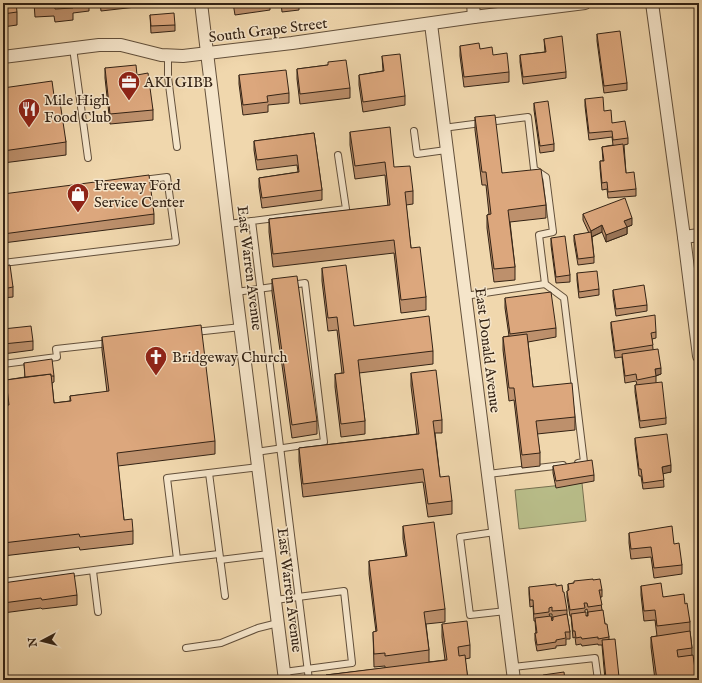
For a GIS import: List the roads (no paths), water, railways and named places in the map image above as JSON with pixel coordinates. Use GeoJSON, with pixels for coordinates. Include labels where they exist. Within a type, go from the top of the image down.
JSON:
{"type":"FeatureCollection","features":[{"type":"Feature","properties":{"kind":"street","name":"East Warren Avenue"},"geometry":{"type":"LineString","coordinates":[[201,3],[285,676]]}},
{"type":"Feature","properties":{"kind":"street"},"geometry":{"type":"LineString","coordinates":[[473,3],[474,17]]}},
{"type":"Feature","properties":{"kind":"street","name":"South Grape Street"},"geometry":{"type":"LineString","coordinates":[[3,57],[99,45],[121,45],[168,56],[207,54],[292,44],[474,17],[585,3]]}},
{"type":"Feature","properties":{"kind":"street"},"geometry":{"type":"LineString","coordinates":[[652,3],[699,356]]}},
{"type":"Feature","properties":{"kind":"street","name":"East Donald Avenue"},"geometry":{"type":"LineString","coordinates":[[431,24],[514,680]]}},
{"type":"Feature","properties":{"kind":"street"},"geometry":{"type":"LineString","coordinates":[[684,237],[699,235]]}},
{"type":"Feature","properties":{"kind":"lane"},"geometry":{"type":"LineString","coordinates":[[73,48],[88,158]]}},
{"type":"Feature","properties":{"kind":"lane"},"geometry":{"type":"LineString","coordinates":[[168,56],[168,77],[177,147]]}},
{"type":"Feature","properties":{"kind":"lane"},"geometry":{"type":"LineString","coordinates":[[444,128],[528,117],[534,169],[546,177],[553,232],[539,234],[545,284]]}},
{"type":"Feature","properties":{"kind":"lane"},"geometry":{"type":"LineString","coordinates":[[414,131],[417,154],[446,150]]}},
{"type":"Feature","properties":{"kind":"lane"},"geometry":{"type":"LineString","coordinates":[[228,224],[346,210],[338,155]]}},
{"type":"Feature","properties":{"kind":"lane"},"geometry":{"type":"LineString","coordinates":[[3,263],[176,242],[167,177],[136,181]]}},
{"type":"Feature","properties":{"kind":"lane"},"geometry":{"type":"LineString","coordinates":[[252,221],[309,680]]}},
{"type":"Feature","properties":{"kind":"lane"},"geometry":{"type":"LineString","coordinates":[[236,292],[305,284],[324,442],[256,452]]}},
{"type":"Feature","properties":{"kind":"lane"},"geometry":{"type":"LineString","coordinates":[[465,296],[545,284],[564,298],[584,462],[488,474]]}},
{"type":"Feature","properties":{"kind":"lane"},"geometry":{"type":"LineString","coordinates":[[185,334],[241,327]]}},
{"type":"Feature","properties":{"kind":"lane"},"geometry":{"type":"LineString","coordinates":[[3,364],[57,357],[56,349],[114,342]]}},
{"type":"Feature","properties":{"kind":"lane"},"geometry":{"type":"LineString","coordinates":[[177,559],[167,478],[258,467]]}},
{"type":"Feature","properties":{"kind":"lane"},"geometry":{"type":"LineString","coordinates":[[209,473],[225,596]]}},
{"type":"Feature","properties":{"kind":"lane"},"geometry":{"type":"LineString","coordinates":[[495,532],[460,537],[470,615],[506,611]]}},
{"type":"Feature","properties":{"kind":"lane"},"geometry":{"type":"LineString","coordinates":[[3,582],[177,559],[270,554]]}},
{"type":"Feature","properties":{"kind":"lane"},"geometry":{"type":"LineString","coordinates":[[93,570],[98,612]]}},
{"type":"Feature","properties":{"kind":"lane"},"geometry":{"type":"LineString","coordinates":[[275,600],[344,591],[352,663],[308,669],[285,676]]}},
{"type":"Feature","properties":{"kind":"lane"},"geometry":{"type":"LineString","coordinates":[[186,648],[220,643],[258,628],[278,623]]}},
{"type":"Feature","properties":{"kind":"lane"},"geometry":{"type":"LineString","coordinates":[[513,667],[595,658],[598,680]]}},
{"type":"Feature","properties":{"kind":"place","name":"AKI GIBB"},"geometry":{"type":"Point","coordinates":[129,102]}},
{"type":"Feature","properties":{"kind":"place","name":"Mile High Food Club"},"geometry":{"type":"Point","coordinates":[29,128]}},
{"type":"Feature","properties":{"kind":"place","name":"Freeway Ford Service Center"},"geometry":{"type":"Point","coordinates":[78,214]}},
{"type":"Feature","properties":{"kind":"place","name":"Bridgeway Church"},"geometry":{"type":"Point","coordinates":[156,376]}}]}
